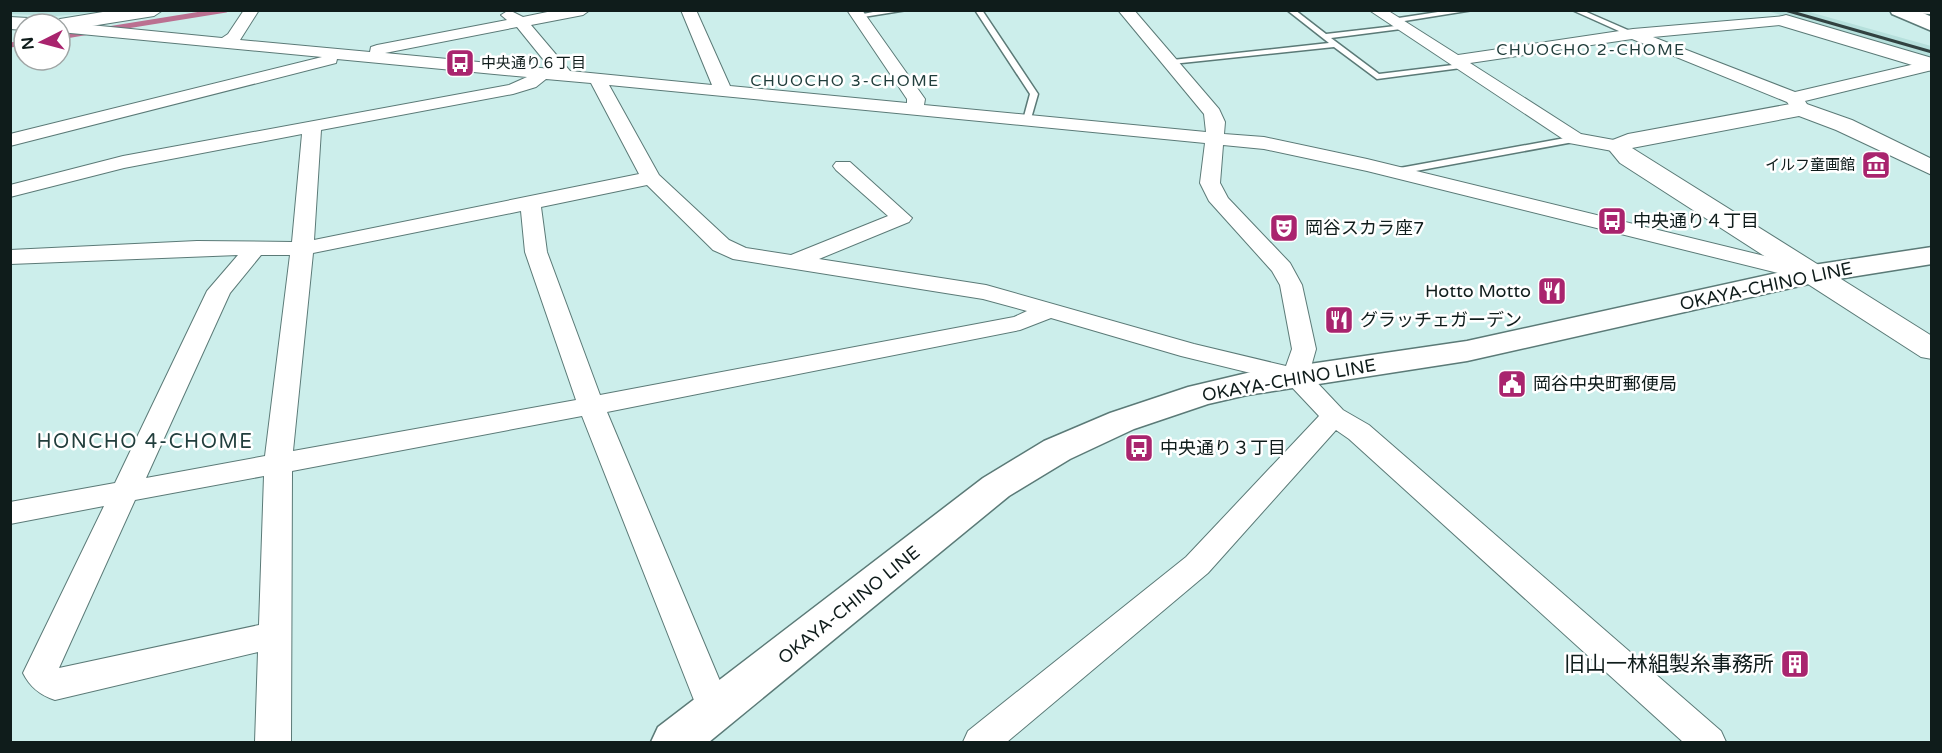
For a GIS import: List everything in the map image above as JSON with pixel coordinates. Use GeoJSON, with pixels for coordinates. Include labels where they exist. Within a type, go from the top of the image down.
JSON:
{"type":"FeatureCollection","features":[{"type":"Feature","properties":{"kind":"main road"},"geometry":{"type":"LineString","coordinates":[[1899,11],[1932,25]]}},
{"type":"Feature","properties":{"kind":"main road","name":"OKAYA-CHINO LINE"},"geometry":{"type":"LineString","coordinates":[[674,742],[716,712],[996,487],[1057,450],[1122,421],[1200,395],[1296,376],[1467,351],[1813,274],[1932,255]]}},
{"type":"Feature","properties":{"kind":"street"},"geometry":{"type":"LineString","coordinates":[[72,24],[154,10]]}},
{"type":"Feature","properties":{"kind":"street"},"geometry":{"type":"LineString","coordinates":[[224,44],[234,37],[252,10]]}},
{"type":"Feature","properties":{"kind":"street"},"geometry":{"type":"LineString","coordinates":[[500,10],[522,23],[565,76]]}},
{"type":"Feature","properties":{"kind":"street"},"geometry":{"type":"LineString","coordinates":[[10,140],[349,55],[583,10]]}},
{"type":"Feature","properties":{"kind":"street"},"geometry":{"type":"LineString","coordinates":[[688,10],[724,92]]}},
{"type":"Feature","properties":{"kind":"street"},"geometry":{"type":"LineString","coordinates":[[1125,10],[1172,62],[1213,113],[1216,122],[1210,183],[1219,201],[1282,268],[1291,285],[1304,349],[1296,376]]}},
{"type":"Feature","properties":{"kind":"street"},"geometry":{"type":"LineString","coordinates":[[1376,10],[1576,139],[1618,146],[1628,141],[1798,104],[1932,65]]}},
{"type":"Feature","properties":{"kind":"street"},"geometry":{"type":"LineString","coordinates":[[1754,10],[1932,65]]}},
{"type":"Feature","properties":{"kind":"street"},"geometry":{"type":"LineString","coordinates":[[855,13],[916,99],[915,110]]}},
{"type":"Feature","properties":{"kind":"street"},"geometry":{"type":"LineString","coordinates":[[1457,63],[1633,34],[1786,21]]}},
{"type":"Feature","properties":{"kind":"street"},"geometry":{"type":"LineString","coordinates":[[72,27],[224,44],[1264,143],[1394,172],[1813,274]]}},
{"type":"Feature","properties":{"kind":"street"},"geometry":{"type":"LineString","coordinates":[[1633,34],[1798,104],[1932,168]]}},
{"type":"Feature","properties":{"kind":"street"},"geometry":{"type":"LineString","coordinates":[[10,191],[123,162],[513,89],[542,74]]}},
{"type":"Feature","properties":{"kind":"street"},"geometry":{"type":"LineString","coordinates":[[599,80],[601,90],[651,178],[721,245],[741,254],[941,284],[1051,310],[1190,351],[1296,376],[1334,416],[1359,432],[1708,742]]}},
{"type":"Feature","properties":{"kind":"street"},"geometry":{"type":"LineString","coordinates":[[273,742],[278,462],[302,249],[312,126]]}},
{"type":"Feature","properties":{"kind":"street"},"geometry":{"type":"LineString","coordinates":[[1618,146],[1628,158],[1932,350]]}},
{"type":"Feature","properties":{"kind":"street"},"geometry":{"type":"LineString","coordinates":[[793,262],[902,218],[843,166]]}},
{"type":"Feature","properties":{"kind":"street"},"geometry":{"type":"LineString","coordinates":[[10,257],[197,249],[302,249],[651,178]]}},
{"type":"Feature","properties":{"kind":"street"},"geometry":{"type":"LineString","coordinates":[[530,202],[536,252],[591,406],[716,712]]}},
{"type":"Feature","properties":{"kind":"street"},"geometry":{"type":"LineString","coordinates":[[254,250],[219,291],[40,673],[55,684],[274,635]]}},
{"type":"Feature","properties":{"kind":"street"},"geometry":{"type":"LineString","coordinates":[[10,513],[591,406],[1020,323],[1051,310]]}},
{"type":"Feature","properties":{"kind":"street"},"geometry":{"type":"LineString","coordinates":[[981,742],[1197,565],[1334,416]]}},
{"type":"Feature","properties":{"kind":"lane"},"geometry":{"type":"LineString","coordinates":[[855,13],[904,10]]}},
{"type":"Feature","properties":{"kind":"lane"},"geometry":{"type":"LineString","coordinates":[[978,10],[1034,94],[1027,120]]}},
{"type":"Feature","properties":{"kind":"lane"},"geometry":{"type":"LineString","coordinates":[[1290,10],[1377,77],[1457,63]]}},
{"type":"Feature","properties":{"kind":"lane"},"geometry":{"type":"LineString","coordinates":[[1326,36],[1470,10]]}},
{"type":"Feature","properties":{"kind":"lane"},"geometry":{"type":"LineString","coordinates":[[1575,10],[1633,34]]}},
{"type":"Feature","properties":{"kind":"lane"},"geometry":{"type":"LineString","coordinates":[[1899,11],[1932,12]]}},
{"type":"Feature","properties":{"kind":"lane"},"geometry":{"type":"LineString","coordinates":[[1172,62],[1335,45]]}},
{"type":"Feature","properties":{"kind":"lane"},"geometry":{"type":"LineString","coordinates":[[1394,172],[1576,139]]}},
{"type":"Feature","properties":{"kind":"shaded area"},"geometry":{"type":"Polygon","coordinates":[[[10,11],[115,11],[72,15],[72,12],[12,12],[11,14],[10,11]]]}},
{"type":"Feature","properties":{"kind":"shaded area"},"geometry":{"type":"Polygon","coordinates":[[[1767,11],[1806,11],[1931,46],[1931,59],[1767,11]]]}},
{"type":"Feature","properties":{"kind":"waterway"},"geometry":{"type":"LineString","coordinates":[[108,29],[226,10]]}},
{"type":"Feature","properties":{"kind":"waterway"},"geometry":{"type":"LineString","coordinates":[[72,35],[89,32]]}},
{"type":"Feature","properties":{"kind":"railway"},"geometry":{"type":"LineString","coordinates":[[1785,10],[1932,52]]}},
{"type":"Feature","properties":{"kind":"place","name":"中央通り６丁目"},"geometry":{"type":"Point","coordinates":[460,63]}},
{"type":"Feature","properties":{"kind":"place","name":"イルフ童画館"},"geometry":{"type":"Point","coordinates":[1876,165]}},
{"type":"Feature","properties":{"kind":"place","name":"中央通り４丁目"},"geometry":{"type":"Point","coordinates":[1612,221]}},
{"type":"Feature","properties":{"kind":"place","name":"岡谷スカラ座7"},"geometry":{"type":"Point","coordinates":[1284,228]}},
{"type":"Feature","properties":{"kind":"place","name":"Hotto Motto"},"geometry":{"type":"Point","coordinates":[1552,291]}},
{"type":"Feature","properties":{"kind":"place","name":"グラッチェガーデン"},"geometry":{"type":"Point","coordinates":[1339,320]}},
{"type":"Feature","properties":{"kind":"place","name":"岡谷中央町郵便局"},"geometry":{"type":"Point","coordinates":[1512,384]}},
{"type":"Feature","properties":{"kind":"place","name":"中央通り３丁目"},"geometry":{"type":"Point","coordinates":[1139,448]}},
{"type":"Feature","properties":{"kind":"place","name":"旧山一林組製糸事務所"},"geometry":{"type":"Point","coordinates":[1795,664]}},
{"type":"Feature","properties":{"kind":"district","name":"CHUOCHO 2-CHOME"},"geometry":{"type":"Point","coordinates":[1591,50]}},
{"type":"Feature","properties":{"kind":"district","name":"CHUOCHO 3-CHOME"},"geometry":{"type":"Point","coordinates":[845,81]}},
{"type":"Feature","properties":{"kind":"district","name":"HONCHO 4-CHOME"},"geometry":{"type":"Point","coordinates":[145,442]}}]}
